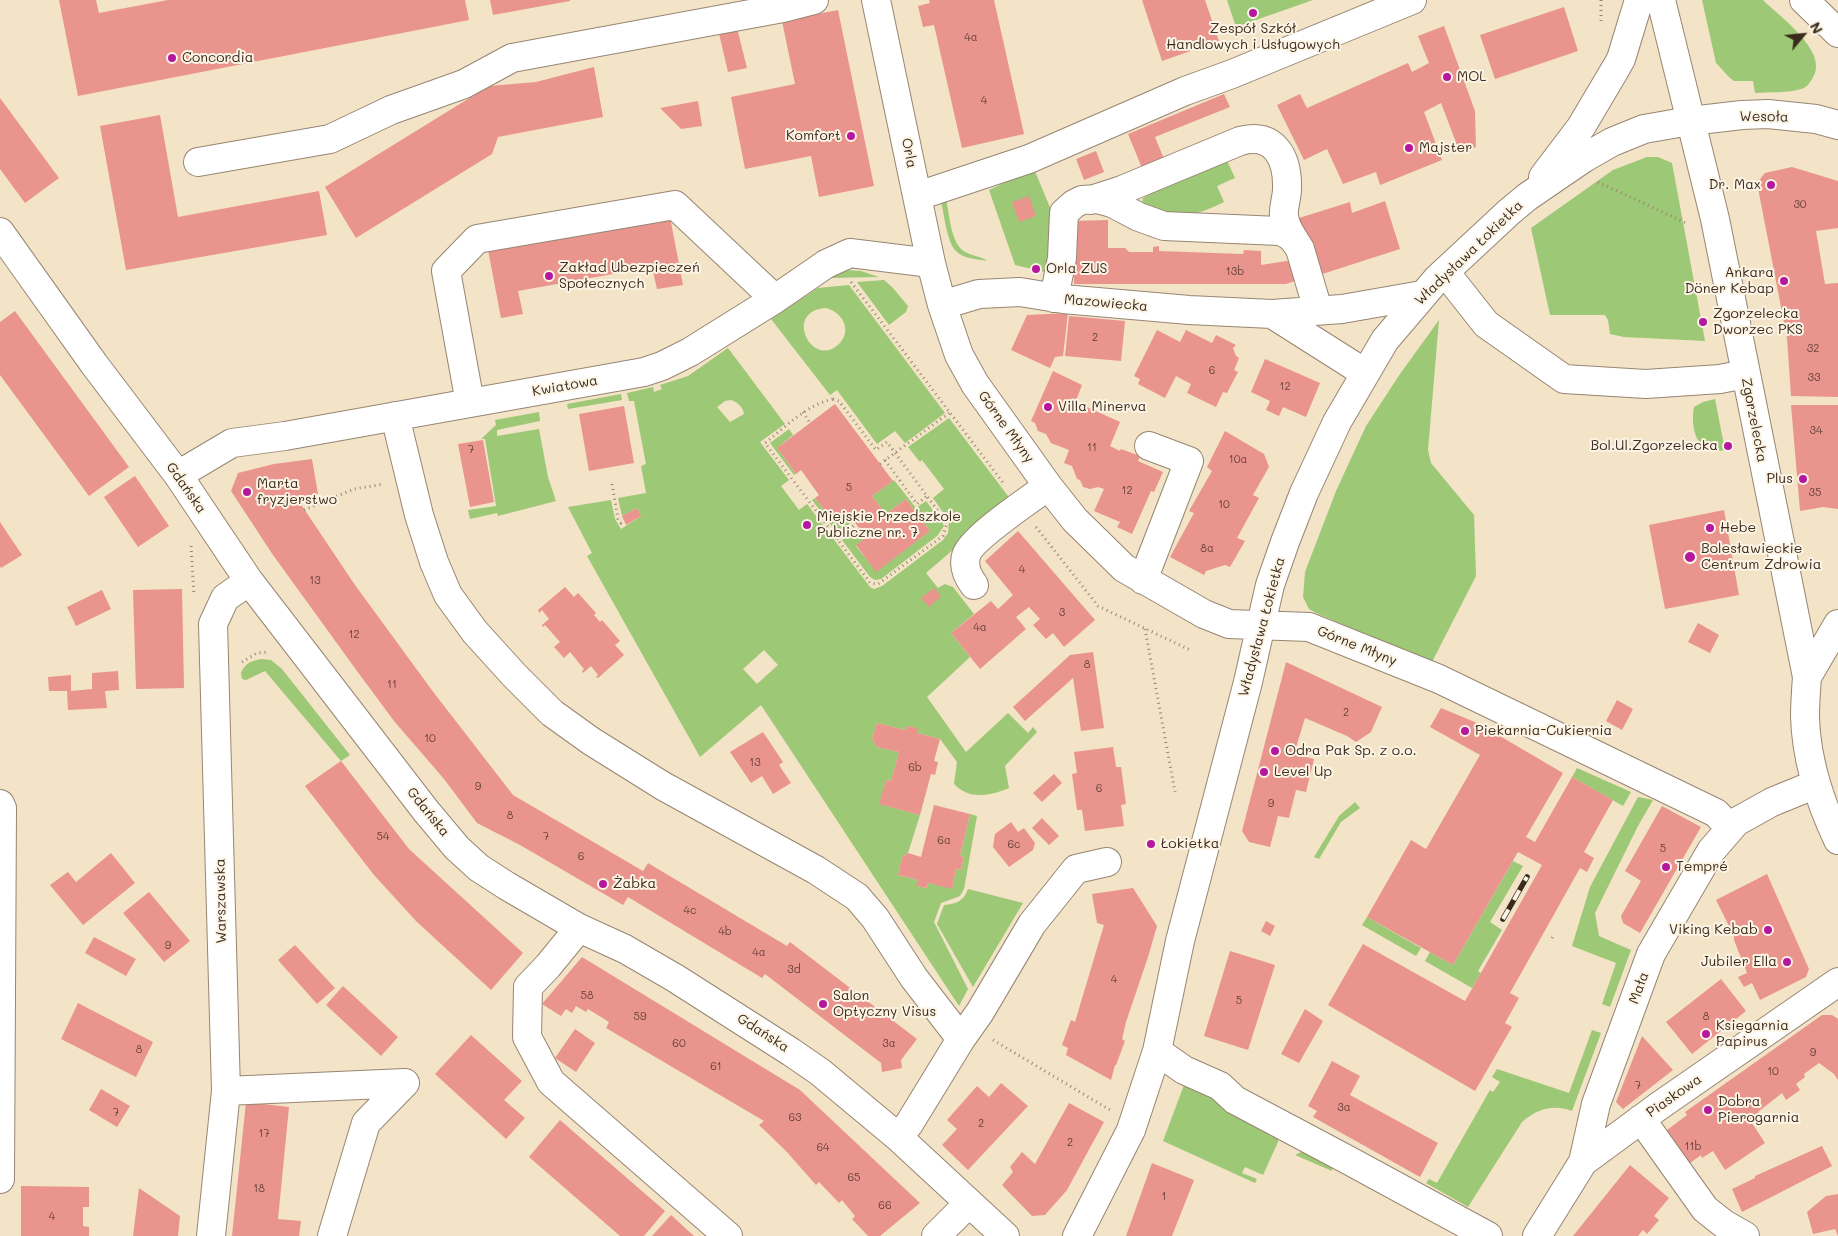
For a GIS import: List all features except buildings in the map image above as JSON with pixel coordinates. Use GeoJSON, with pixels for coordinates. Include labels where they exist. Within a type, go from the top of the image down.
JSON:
{"type":"FeatureCollection","features":[{"type":"Feature","properties":{"kind":"street"},"geometry":{"type":"LineString","coordinates":[[198,162],[330,138],[391,110],[464,84],[512,58],[783,8],[814,0]]}},
{"type":"Feature","properties":{"kind":"street","name":"Orla"},"geometry":{"type":"LineString","coordinates":[[876,0],[931,263],[942,305]]}},
{"type":"Feature","properties":{"kind":"street"},"geometry":{"type":"LineString","coordinates":[[918,196],[1029,159],[1185,91],[1232,74],[1412,0]]}},
{"type":"Feature","properties":{"kind":"street"},"geometry":{"type":"LineString","coordinates":[[1528,197],[1581,127],[1621,60],[1639,0]]}},
{"type":"Feature","properties":{"kind":"street","name":"Zgorzelecka"},"geometry":{"type":"LineString","coordinates":[[1661,0],[1715,219],[1807,677],[1805,717],[1808,750],[1816,784],[1838,840]]}},
{"type":"Feature","properties":{"kind":"street"},"geometry":{"type":"LineString","coordinates":[[1804,0],[1838,33]]}},
{"type":"Feature","properties":{"kind":"street","name":"Wesoła"},"geometry":{"type":"LineString","coordinates":[[1690,121],[1768,114],[1816,119],[1838,126]]}},
{"type":"Feature","properties":{"kind":"street","name":"Władysława Łokietka"},"geometry":{"type":"LineString","coordinates":[[1077,1236],[1131,1130],[1157,1051],[1180,941],[1248,682],[1260,626],[1282,550],[1304,493],[1337,422],[1385,340],[1422,295],[1528,197],[1584,158],[1612,142],[1644,128],[1690,121]]}},
{"type":"Feature","properties":{"kind":"street"},"geometry":{"type":"LineString","coordinates":[[1091,200],[1122,190],[1240,141],[1254,138],[1267,141],[1278,150],[1284,164],[1288,180],[1284,218],[1303,258],[1318,310]]}},
{"type":"Feature","properties":{"kind":"street"},"geometry":{"type":"LineString","coordinates":[[1054,298],[1062,258],[1063,217],[1066,210],[1082,200],[1097,199],[1112,203],[1139,217],[1164,226],[1279,231],[1288,234],[1295,241]]}},
{"type":"Feature","properties":{"kind":"street"},"geometry":{"type":"LineString","coordinates":[[470,402],[446,271],[477,239],[675,204],[775,299]]}},
{"type":"Feature","properties":{"kind":"street","name":"Gdańska"},"geometry":{"type":"LineString","coordinates":[[0,232],[94,364],[178,475],[249,581],[426,811],[457,848],[479,868],[493,877],[579,928],[625,949],[766,1034],[820,1072],[898,1137],[1005,1236]]}},
{"type":"Feature","properties":{"kind":"street","name":"Kwiatowa"},"geometry":{"type":"LineString","coordinates":[[178,475],[232,443],[644,372],[662,366],[690,352],[775,299],[826,264],[850,253],[931,263]]}},
{"type":"Feature","properties":{"kind":"street"},"geometry":{"type":"LineString","coordinates":[[1445,272],[1486,324],[1564,380],[1646,384],[1720,379],[1745,374]]}},
{"type":"Feature","properties":{"kind":"street","name":"Mazowiecka"},"geometry":{"type":"LineString","coordinates":[[942,305],[979,294],[1020,292],[1054,298],[1189,310],[1272,314],[1342,309],[1422,295]]}},
{"type":"Feature","properties":{"kind":"street","name":"Górne Młyny"},"geometry":{"type":"LineString","coordinates":[[942,305],[959,355],[975,384],[1048,486],[1075,520],[1124,568],[1204,614],[1229,624],[1309,627],[1439,679],[1716,813],[1730,828]]}},
{"type":"Feature","properties":{"kind":"street","name":"Mazowiecka"},"geometry":{"type":"LineString","coordinates":[[1272,314],[1366,373]]}},
{"type":"Feature","properties":{"kind":"street"},"geometry":{"type":"LineString","coordinates":[[395,416],[419,514],[434,562],[448,595],[475,632],[514,675],[552,713],[591,741],[663,786],[816,870],[856,897],[875,918],[914,978],[965,1033]]}},
{"type":"Feature","properties":{"kind":"street"},"geometry":{"type":"LineString","coordinates":[[1143,580],[1189,461],[1148,446]]}},
{"type":"Feature","properties":{"kind":"street"},"geometry":{"type":"LineString","coordinates":[[974,585],[968,576],[964,564],[968,551],[977,541],[1048,486]]}},
{"type":"Feature","properties":{"kind":"street","name":"Warszawska"},"geometry":{"type":"LineString","coordinates":[[211,1236],[226,1091],[213,624],[225,598],[249,581]]}},
{"type":"Feature","properties":{"kind":"street"},"geometry":{"type":"LineString","coordinates":[[1807,677],[1838,624]]}},
{"type":"Feature","properties":{"kind":"street"},"geometry":{"type":"LineString","coordinates":[[1730,828],[1736,822],[1772,802],[1816,784]]}},
{"type":"Feature","properties":{"kind":"street"},"geometry":{"type":"LineString","coordinates":[[0,804],[2,808],[0,1179]]}},
{"type":"Feature","properties":{"kind":"street","name":"Mała"},"geometry":{"type":"LineString","coordinates":[[1583,1162],[1596,1104],[1651,954],[1711,851],[1730,828]]}},
{"type":"Feature","properties":{"kind":"street"},"geometry":{"type":"LineString","coordinates":[[898,1137],[909,1124],[1032,924],[1076,869],[1107,862]]}},
{"type":"Feature","properties":{"kind":"street"},"geometry":{"type":"LineString","coordinates":[[579,928],[528,987],[527,1037],[551,1082],[728,1236]]}},
{"type":"Feature","properties":{"kind":"street","name":"Piaskowa"},"geometry":{"type":"LineString","coordinates":[[1537,1236],[1583,1162],[1641,1119],[1838,982]]}},
{"type":"Feature","properties":{"kind":"street"},"geometry":{"type":"LineString","coordinates":[[1157,1051],[1184,1070],[1220,1086],[1235,1100],[1488,1236]]}},
{"type":"Feature","properties":{"kind":"street"},"geometry":{"type":"LineString","coordinates":[[226,1091],[405,1082],[366,1123],[332,1236]]}},
{"type":"Feature","properties":{"kind":"street"},"geometry":{"type":"LineString","coordinates":[[1641,1119],[1705,1209],[1724,1224],[1745,1236]]}},
{"type":"Feature","properties":{"kind":"street"},"geometry":{"type":"LineString","coordinates":[[936,1236],[969,1203]]}},
{"type":"Feature","properties":{"kind":"path"},"geometry":{"type":"LineString","coordinates":[[1592,180],[1690,225]]}},
{"type":"Feature","properties":{"kind":"path"},"geometry":{"type":"LineString","coordinates":[[851,281],[949,413],[1098,606],[1190,650]]}},
{"type":"Feature","properties":{"kind":"path"},"geometry":{"type":"LineString","coordinates":[[833,398],[838,399],[876,450],[887,442],[895,453],[947,523],[943,536],[878,584],[870,583],[765,443],[803,412],[833,398]]}},
{"type":"Feature","properties":{"kind":"path"},"geometry":{"type":"LineString","coordinates":[[803,412],[810,423]]}},
{"type":"Feature","properties":{"kind":"path"},"geometry":{"type":"LineString","coordinates":[[880,464],[949,413]]}},
{"type":"Feature","properties":{"kind":"path"},"geometry":{"type":"LineString","coordinates":[[885,460],[917,504],[927,496]]}},
{"type":"Feature","properties":{"kind":"path"},"geometry":{"type":"LineString","coordinates":[[304,510],[354,489],[386,483]]}},
{"type":"Feature","properties":{"kind":"path"},"geometry":{"type":"LineString","coordinates":[[612,484],[618,518],[621,522],[624,521]]}},
{"type":"Feature","properties":{"kind":"path"},"geometry":{"type":"LineString","coordinates":[[837,538],[856,524]]}},
{"type":"Feature","properties":{"kind":"path"},"geometry":{"type":"LineString","coordinates":[[191,543],[194,570],[194,598]]}},
{"type":"Feature","properties":{"kind":"path"},"geometry":{"type":"LineString","coordinates":[[1145,629],[1175,792]]}},
{"type":"Feature","properties":{"kind":"path"},"geometry":{"type":"LineString","coordinates":[[1552,938],[1554,934]]}},
{"type":"Feature","properties":{"kind":"path"},"geometry":{"type":"LineString","coordinates":[[965,1033],[1110,1111]]}},
{"type":"Feature","properties":{"kind":"green space","name":"Zespół Szkół Handlowych i Usługowych"},"geometry":{"type":"Polygon","coordinates":[[[1227,0],[1313,0],[1236,27],[1227,0]]]}},
{"type":"Feature","properties":{"kind":"green space"},"geometry":{"type":"Polygon","coordinates":[[[1702,0],[1763,0],[1801,36],[1809,47],[1815,58],[1816,69],[1809,84],[1805,88],[1785,92],[1755,93],[1753,81],[1734,81],[1716,63],[1702,0]]]}},
{"type":"Feature","properties":{"kind":"green space"},"geometry":{"type":"Polygon","coordinates":[[[1224,154],[1235,178],[1217,186],[1224,202],[1201,212],[1183,215],[1142,205],[1143,198],[1224,154]]]}},
{"type":"Feature","properties":{"kind":"green space"},"geometry":{"type":"Polygon","coordinates":[[[1647,157],[1658,157],[1672,163],[1705,341],[1624,337],[1610,334],[1608,320],[1605,315],[1550,315],[1531,228],[1613,170],[1647,157]]]}},
{"type":"Feature","properties":{"kind":"green space"},"geometry":{"type":"Polygon","coordinates":[[[1034,169],[1054,217],[1049,273],[1015,265],[989,190],[1034,169]]]}},
{"type":"Feature","properties":{"kind":"green space"},"geometry":{"type":"Polygon","coordinates":[[[946,200],[953,236],[960,248],[987,261],[963,256],[953,247],[948,235],[941,201],[946,200]]]}},
{"type":"Feature","properties":{"kind":"green space"},"geometry":{"type":"Polygon","coordinates":[[[836,271],[861,271],[879,277],[830,278],[836,271]]]}},
{"type":"Feature","properties":{"kind":"green space"},"geometry":{"type":"Polygon","coordinates":[[[884,280],[908,306],[906,312],[889,325],[857,282],[884,280]]]}},
{"type":"Feature","properties":{"kind":"green space"},"geometry":{"type":"Polygon","coordinates":[[[849,285],[945,413],[905,443],[895,431],[877,444],[837,390],[830,395],[771,319],[818,288],[849,285]],[[826,308],[813,311],[806,319],[804,328],[806,337],[812,345],[820,350],[829,350],[839,344],[845,333],[844,322],[832,310],[826,308]]]}},
{"type":"Feature","properties":{"kind":"green space"},"geometry":{"type":"Polygon","coordinates":[[[1439,320],[1428,450],[1431,463],[1474,515],[1476,576],[1432,662],[1316,613],[1309,609],[1303,597],[1305,572],[1336,491],[1366,426],[1439,320]]]}},
{"type":"Feature","properties":{"kind":"green space"},"geometry":{"type":"Polygon","coordinates":[[[728,348],[785,424],[760,442],[789,480],[781,486],[799,510],[807,504],[870,587],[874,589],[882,586],[943,540],[948,533],[949,521],[933,498],[944,489],[922,460],[920,462],[908,447],[949,418],[1011,500],[926,573],[938,588],[945,584],[953,587],[974,614],[951,633],[970,657],[927,697],[966,752],[1008,713],[1028,733],[1033,727],[1037,732],[1005,766],[1009,788],[980,795],[960,789],[954,784],[957,762],[940,739],[917,733],[917,728],[907,726],[905,730],[877,723],[872,739],[877,747],[899,752],[891,781],[886,780],[880,804],[920,815],[908,853],[902,857],[898,875],[918,880],[917,886],[927,888],[928,883],[952,888],[956,869],[961,870],[964,857],[960,856],[970,814],[977,816],[964,889],[960,896],[941,903],[934,922],[968,989],[959,1006],[761,705],[700,757],[587,556],[592,553],[568,507],[611,500],[615,519],[621,529],[641,516],[637,508],[622,516],[618,498],[646,493],[641,466],[646,464],[634,401],[629,401],[627,393],[653,387],[654,392],[662,389],[660,385],[688,376],[728,348]],[[730,400],[717,407],[730,422],[744,414],[739,405],[730,400]],[[764,650],[743,669],[757,684],[778,665],[764,650]]]}},
{"type":"Feature","properties":{"kind":"green space"},"geometry":{"type":"Polygon","coordinates":[[[621,394],[622,400],[568,409],[567,404],[621,394]]]}},
{"type":"Feature","properties":{"kind":"green space"},"geometry":{"type":"Polygon","coordinates":[[[1715,399],[1725,450],[1715,451],[1702,445],[1698,439],[1693,424],[1693,415],[1694,407],[1715,399]]]}},
{"type":"Feature","properties":{"kind":"green space"},"geometry":{"type":"Polygon","coordinates":[[[539,412],[540,421],[497,430],[497,436],[539,429],[548,477],[556,501],[498,516],[497,513],[470,519],[468,510],[496,506],[485,439],[481,439],[496,425],[495,420],[539,412]]]}},
{"type":"Feature","properties":{"kind":"green space"},"geometry":{"type":"Polygon","coordinates":[[[789,429],[793,435],[777,448],[796,474],[794,475],[770,443],[789,429]]]}},
{"type":"Feature","properties":{"kind":"green space"},"geometry":{"type":"Polygon","coordinates":[[[894,480],[916,508],[926,501],[944,526],[937,536],[881,579],[875,580],[870,577],[842,540],[859,528],[866,538],[856,546],[876,571],[930,531],[906,499],[886,514],[872,496],[894,480]]]}},
{"type":"Feature","properties":{"kind":"green space"},"geometry":{"type":"Polygon","coordinates":[[[815,498],[835,524],[849,514],[853,521],[837,533],[812,500],[815,498]]]}},
{"type":"Feature","properties":{"kind":"green space"},"geometry":{"type":"Polygon","coordinates":[[[261,659],[271,660],[282,669],[350,755],[341,761],[265,671],[246,680],[242,679],[241,673],[246,665],[261,659]]]}},
{"type":"Feature","properties":{"kind":"green space"},"geometry":{"type":"Polygon","coordinates":[[[1577,768],[1631,792],[1623,806],[1572,777],[1577,768]]]}},
{"type":"Feature","properties":{"kind":"green space"},"geometry":{"type":"Polygon","coordinates":[[[1638,797],[1653,800],[1595,913],[1599,936],[1631,950],[1610,1007],[1602,1004],[1616,963],[1572,946],[1590,887],[1638,797]]]}},
{"type":"Feature","properties":{"kind":"green space"},"geometry":{"type":"Polygon","coordinates":[[[1355,802],[1360,808],[1341,822],[1319,859],[1314,857],[1339,816],[1355,802]]]}},
{"type":"Feature","properties":{"kind":"green space"},"geometry":{"type":"Polygon","coordinates":[[[1513,861],[1523,866],[1490,922],[1502,930],[1478,971],[1481,973],[1472,988],[1425,961],[1430,952],[1453,965],[1513,861]]]}},
{"type":"Feature","properties":{"kind":"green space"},"geometry":{"type":"Polygon","coordinates":[[[968,889],[1023,903],[973,987],[937,924],[944,905],[959,901],[968,889]]]}},
{"type":"Feature","properties":{"kind":"green space"},"geometry":{"type":"Polygon","coordinates":[[[1367,917],[1421,948],[1416,956],[1362,925],[1367,917]]]}},
{"type":"Feature","properties":{"kind":"green space"},"geometry":{"type":"Polygon","coordinates":[[[1592,1030],[1601,1033],[1572,1111],[1558,1108],[1546,1109],[1533,1114],[1522,1122],[1468,1207],[1426,1183],[1429,1179],[1437,1183],[1490,1090],[1493,1092],[1500,1082],[1492,1077],[1497,1069],[1569,1093],[1592,1030]]]}},
{"type":"Feature","properties":{"kind":"green space"},"geometry":{"type":"Polygon","coordinates":[[[1184,1085],[1214,1099],[1278,1136],[1278,1142],[1263,1175],[1245,1167],[1242,1173],[1257,1179],[1255,1183],[1163,1141],[1184,1085]]]}},
{"type":"Feature","properties":{"kind":"green space"},"geometry":{"type":"Polygon","coordinates":[[[1307,1149],[1332,1165],[1332,1171],[1295,1155],[1307,1149]]]}},
{"type":"Feature","properties":{"kind":"railway"},"geometry":{"type":"LineString","coordinates":[[1503,919],[1527,877]]}},
{"type":"Feature","properties":{"kind":"place","name":"Zespół Szkół Handlowych i Usługowych"},"geometry":{"type":"Point","coordinates":[1253,13]}},
{"type":"Feature","properties":{"kind":"place","name":"Concordia"},"geometry":{"type":"Point","coordinates":[172,58]}},
{"type":"Feature","properties":{"kind":"place","name":"MOL"},"geometry":{"type":"Point","coordinates":[1447,77]}},
{"type":"Feature","properties":{"kind":"place","name":"Komfort"},"geometry":{"type":"Point","coordinates":[851,136]}},
{"type":"Feature","properties":{"kind":"place","name":"Majster"},"geometry":{"type":"Point","coordinates":[1409,148]}},
{"type":"Feature","properties":{"kind":"place","name":"Dr. Max"},"geometry":{"type":"Point","coordinates":[1771,185]}},
{"type":"Feature","properties":{"kind":"place","name":"Orla ZUS"},"geometry":{"type":"Point","coordinates":[1036,269]}},
{"type":"Feature","properties":{"kind":"place","name":"Zakład Ubezpieczeń Społecznych"},"geometry":{"type":"Point","coordinates":[549,276]}},
{"type":"Feature","properties":{"kind":"place","name":"Ankara Döner Kebap"},"geometry":{"type":"Point","coordinates":[1784,281]}},
{"type":"Feature","properties":{"kind":"place","name":"Zgorzelecka Dworzec PKS"},"geometry":{"type":"Point","coordinates":[1703,322]}},
{"type":"Feature","properties":{"kind":"place","name":"Villa Minerva"},"geometry":{"type":"Point","coordinates":[1048,407]}},
{"type":"Feature","properties":{"kind":"place","name":"Bol.Ul.Zgorzelecka"},"geometry":{"type":"Point","coordinates":[1728,446]}},
{"type":"Feature","properties":{"kind":"place","name":"Plus"},"geometry":{"type":"Point","coordinates":[1803,479]}},
{"type":"Feature","properties":{"kind":"place","name":"Marta fryzjerstwo"},"geometry":{"type":"Point","coordinates":[247,492]}},
{"type":"Feature","properties":{"kind":"place","name":"Miejskie Przedszkole Publiczne nr. 7"},"geometry":{"type":"Point","coordinates":[807,525]}},
{"type":"Feature","properties":{"kind":"place","name":"Hebe"},"geometry":{"type":"Point","coordinates":[1710,528]}},
{"type":"Feature","properties":{"kind":"place","name":"Bolesławieckie Centrum Zdrowia"},"geometry":{"type":"Point","coordinates":[1690,557]}},
{"type":"Feature","properties":{"kind":"place","name":"Piekarnia-Cukiernia"},"geometry":{"type":"Point","coordinates":[1465,731]}},
{"type":"Feature","properties":{"kind":"place","name":"Odra Pak Sp. z o.o."},"geometry":{"type":"Point","coordinates":[1275,751]}},
{"type":"Feature","properties":{"kind":"place","name":"Level Up"},"geometry":{"type":"Point","coordinates":[1264,772]}},
{"type":"Feature","properties":{"kind":"place","name":"Łokietka"},"geometry":{"type":"Point","coordinates":[1151,844]}},
{"type":"Feature","properties":{"kind":"place","name":"Tempré"},"geometry":{"type":"Point","coordinates":[1666,867]}},
{"type":"Feature","properties":{"kind":"place","name":"Żabka"},"geometry":{"type":"Point","coordinates":[603,884]}},
{"type":"Feature","properties":{"kind":"place","name":"Viking Kebab"},"geometry":{"type":"Point","coordinates":[1768,930]}},
{"type":"Feature","properties":{"kind":"place","name":"Jubiler Ella"},"geometry":{"type":"Point","coordinates":[1787,962]}},
{"type":"Feature","properties":{"kind":"place","name":"Salon Optyczny Visus"},"geometry":{"type":"Point","coordinates":[823,1004]}},
{"type":"Feature","properties":{"kind":"place","name":"Ksiegarnia Papirus"},"geometry":{"type":"Point","coordinates":[1706,1034]}},
{"type":"Feature","properties":{"kind":"place","name":"Dobra Pierogarnia"},"geometry":{"type":"Point","coordinates":[1708,1110]}}]}
